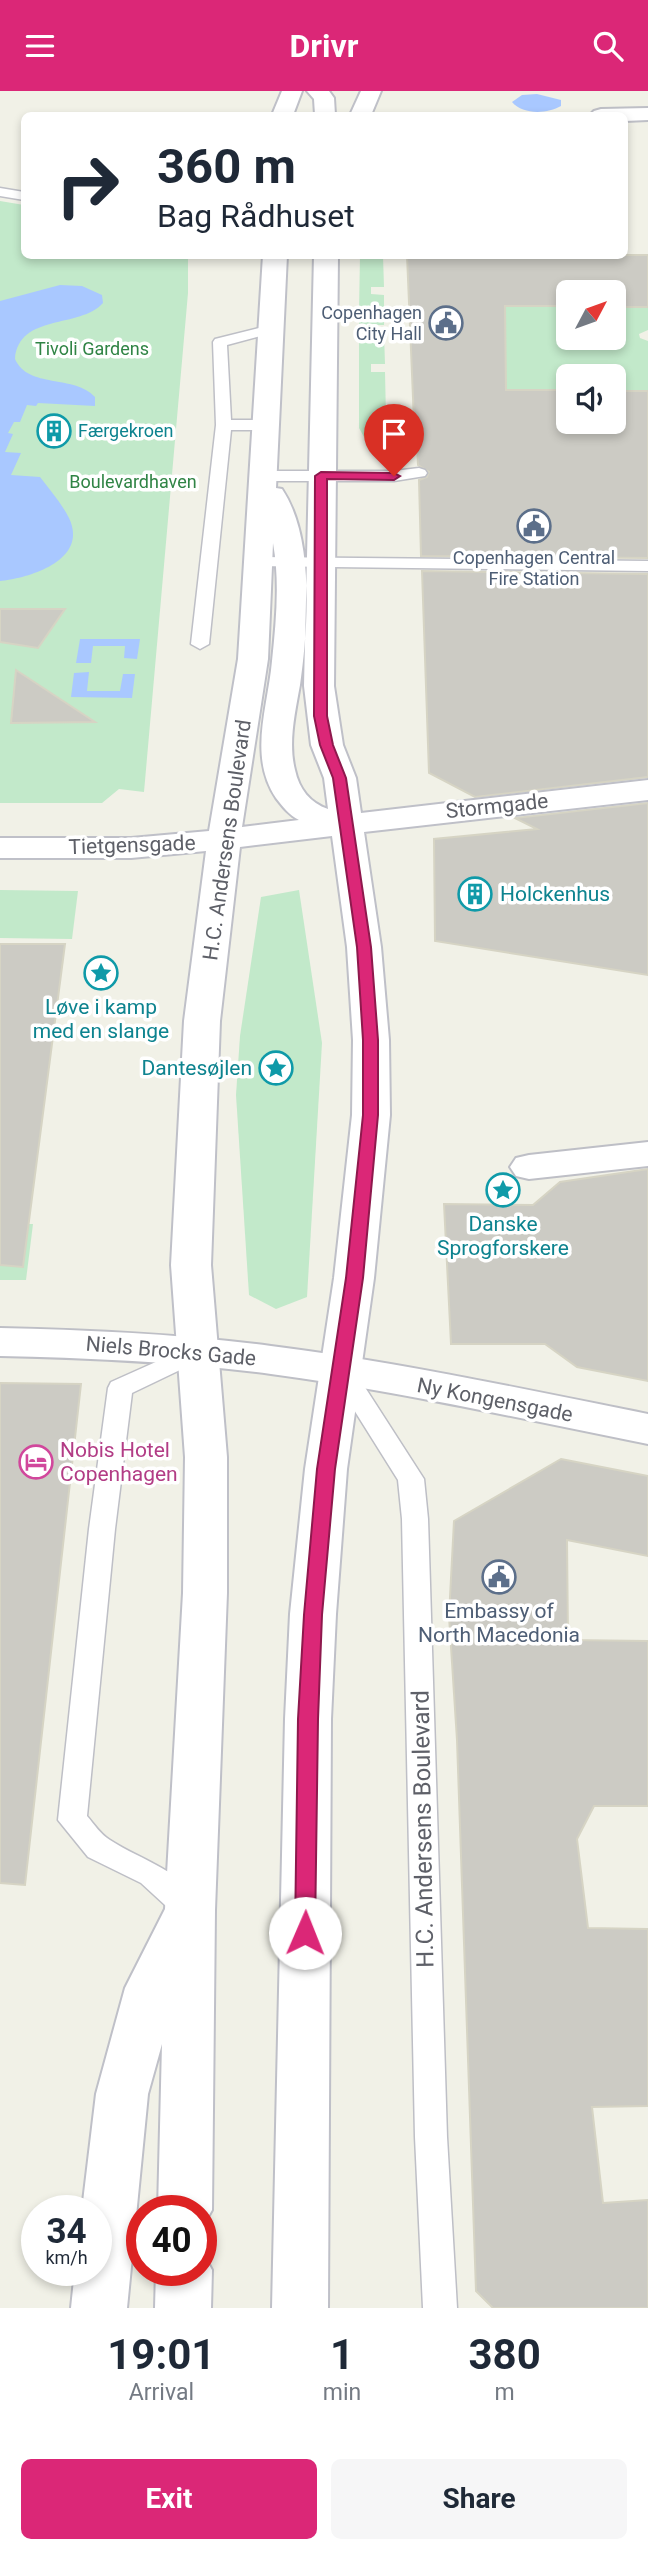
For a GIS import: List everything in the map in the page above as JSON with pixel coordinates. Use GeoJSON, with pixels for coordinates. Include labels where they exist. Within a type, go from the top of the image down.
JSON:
{"type":"FeatureCollection","features":[{"type":"Feature","properties":{"kind":"street"},"geometry":{"type":"LineString","coordinates":[[317,91],[324,99],[325,112]]}},
{"type":"Feature","properties":{"kind":"street"},"geometry":{"type":"LineString","coordinates":[[361,112],[371,91]]}},
{"type":"Feature","properties":{"kind":"street"},"geometry":{"type":"LineString","coordinates":[[628,114],[648,114]]}},
{"type":"Feature","properties":{"kind":"street","name":"H.C. Andersens Boulevard"},"geometry":{"type":"LineString","coordinates":[[185,2195],[190,1910],[205,1566],[206,1457],[191,1265],[202,1021],[224,840],[253,659],[275,259]]}},
{"type":"Feature","properties":{"kind":"street"},"geometry":{"type":"LineString","coordinates":[[300,2308],[308,1719],[313,1615],[326,1469],[356,1266],[371,1115],[371,1040],[364,947],[340,778],[327,745],[321,716],[321,476],[326,259]]}},
{"type":"Feature","properties":{"kind":"street"},"geometry":{"type":"LineString","coordinates":[[264,476],[283,520],[290,562],[287,666],[275,741],[276,754],[285,785],[301,809],[346,824]]}},
{"type":"Feature","properties":{"kind":"street","name":"Stormgade"},"geometry":{"type":"LineString","coordinates":[[346,824],[648,790]]}},
{"type":"Feature","properties":{"kind":"street","name":"Tietgensgade"},"geometry":{"type":"LineString","coordinates":[[0,848],[131,848],[224,840],[346,824]]}},
{"type":"Feature","properties":{"kind":"street"},"geometry":{"type":"LineString","coordinates":[[528,1167],[648,1154]]}},
{"type":"Feature","properties":{"kind":"street","name":"Niels Brocks Gade"},"geometry":{"type":"LineString","coordinates":[[0,1342],[196,1352],[341,1370]]}},
{"type":"Feature","properties":{"kind":"street","name":"Ny Kongensgade"},"geometry":{"type":"LineString","coordinates":[[341,1370],[648,1429]]}},
{"type":"Feature","properties":{"kind":"street"},"geometry":{"type":"LineString","coordinates":[[99,2308],[122,2094],[151,1988],[190,1910]]}},
{"type":"Feature","properties":{"kind":"street"},"geometry":{"type":"LineString","coordinates":[[183,2308],[184,2286]]}},
{"type":"Feature","properties":{"kind":"lane"},"geometry":{"type":"LineString","coordinates":[[0,192],[21,196]]}},
{"type":"Feature","properties":{"kind":"lane"},"geometry":{"type":"LineString","coordinates":[[200,644],[223,425],[220,342],[271,329]]}},
{"type":"Feature","properties":{"kind":"lane"},"geometry":{"type":"LineString","coordinates":[[223,425],[267,425]]}},
{"type":"Feature","properties":{"kind":"lane"},"geometry":{"type":"LineString","coordinates":[[264,476],[394,476],[419,473]]}},
{"type":"Feature","properties":{"kind":"lane"},"geometry":{"type":"LineString","coordinates":[[259,562],[648,566]]}},
{"type":"Feature","properties":{"kind":"lane"},"geometry":{"type":"LineString","coordinates":[[190,1910],[151,1874],[98,1848],[72,1820],[102,1529],[120,1388],[196,1352]]}},
{"type":"Feature","properties":{"kind":"lane","name":"H.C. Andersens Boulevard"},"geometry":{"type":"LineString","coordinates":[[341,1370],[411,1479],[415,1519],[431,2137],[440,2308]]}},
{"type":"Feature","properties":{"kind":"green space","name":"Tivoli Gardens"},"geometry":{"type":"Polygon","coordinates":[[[0,201],[21,204],[21,259],[188,259],[188,293],[144,792],[119,789],[102,803],[0,803],[0,201]]]}},
{"type":"Feature","properties":{"kind":"green space"},"geometry":{"type":"Polygon","coordinates":[[[360,259],[383,259],[384,287],[371,287],[371,294],[384,295],[384,311],[359,311],[360,259]]]}},
{"type":"Feature","properties":{"kind":"green space"},"geometry":{"type":"Polygon","coordinates":[[[506,304],[556,306],[556,350],[626,350],[626,306],[648,304],[648,330],[639,334],[640,338],[648,341],[648,391],[626,391],[626,364],[556,364],[556,390],[489,390],[499,340],[506,333],[498,330],[506,304]]]}},
{"type":"Feature","properties":{"kind":"green space"},"geometry":{"type":"Polygon","coordinates":[[[384,320],[384,325],[371,325],[371,334],[384,334],[385,364],[371,364],[371,372],[385,372],[386,417],[372,417],[371,425],[386,426],[386,449],[395,450],[395,468],[388,468],[373,453],[359,428],[359,321],[384,320]]]}},
{"type":"Feature","properties":{"kind":"green space"},"geometry":{"type":"Polygon","coordinates":[[[0,890],[78,891],[72,939],[0,938],[0,890]]]}},
{"type":"Feature","properties":{"kind":"green space"},"geometry":{"type":"Polygon","coordinates":[[[299,890],[322,1043],[307,1297],[276,1309],[249,1295],[236,1095],[240,1036],[261,897],[299,890]]]}},
{"type":"Feature","properties":{"kind":"green space"},"geometry":{"type":"Polygon","coordinates":[[[0,1224],[33,1224],[26,1280],[0,1280],[0,1224]]]}},
{"type":"Feature","properties":{"kind":"water"},"geometry":{"type":"Polygon","coordinates":[[[537,94],[561,100],[561,106],[549,111],[535,112],[522,109],[512,102],[522,95],[537,94]]]}},
{"type":"Feature","properties":{"kind":"water"},"geometry":{"type":"Polygon","coordinates":[[[60,285],[82,286],[102,295],[103,303],[93,311],[52,323],[27,335],[19,344],[15,359],[21,368],[30,374],[86,390],[95,397],[95,406],[38,403],[36,406],[27,405],[20,422],[14,422],[8,433],[13,434],[5,452],[21,453],[11,475],[40,477],[59,502],[69,518],[73,533],[71,545],[64,556],[40,571],[0,581],[0,301],[60,285]]]}},
{"type":"Feature","properties":{"kind":"water"},"geometry":{"type":"Polygon","coordinates":[[[80,639],[140,639],[137,659],[124,658],[125,646],[93,646],[91,663],[76,663],[80,639]]]}},
{"type":"Feature","properties":{"kind":"water"},"geometry":{"type":"Polygon","coordinates":[[[89,672],[87,691],[120,691],[123,674],[135,674],[132,698],[71,697],[74,673],[89,672]]]}},
{"type":"Feature","properties":{"kind":"building"},"geometry":{"type":"Polygon","coordinates":[[[628,255],[648,255],[648,307],[626,307],[626,280],[556,280],[556,306],[505,306],[506,390],[556,390],[556,434],[626,434],[626,391],[648,391],[648,558],[421,556],[419,480],[427,477],[429,472],[418,465],[407,259],[628,259],[628,255]]]}},
{"type":"Feature","properties":{"kind":"building"},"geometry":{"type":"Polygon","coordinates":[[[422,571],[648,574],[648,777],[475,797],[429,773],[422,571]]]}},
{"type":"Feature","properties":{"kind":"building"},"geometry":{"type":"Polygon","coordinates":[[[0,609],[65,609],[38,648],[0,642],[0,609]]]}},
{"type":"Feature","properties":{"kind":"building"},"geometry":{"type":"Polygon","coordinates":[[[16,670],[95,722],[11,723],[16,670]]]}},
{"type":"Feature","properties":{"kind":"building","name":"Holckenhus"},"geometry":{"type":"Polygon","coordinates":[[[648,803],[648,975],[435,941],[434,839],[537,829],[515,818],[648,803]]]}},
{"type":"Feature","properties":{"kind":"building"},"geometry":{"type":"Polygon","coordinates":[[[0,944],[65,944],[23,1267],[0,1265],[0,944]]]}},
{"type":"Feature","properties":{"kind":"building"},"geometry":{"type":"Polygon","coordinates":[[[648,1169],[648,1381],[577,1367],[545,1344],[451,1344],[444,1204],[533,1205],[560,1182],[648,1169]]]}},
{"type":"Feature","properties":{"kind":"building"},"geometry":{"type":"Polygon","coordinates":[[[0,1383],[81,1384],[25,1885],[0,1883],[0,1383]]]}},
{"type":"Feature","properties":{"kind":"building"},"geometry":{"type":"Polygon","coordinates":[[[561,1459],[648,1476],[648,1556],[567,1540],[568,1640],[648,1641],[648,1806],[594,1806],[577,1839],[588,1928],[648,1929],[648,2106],[592,2107],[603,2203],[648,2200],[648,2308],[493,2308],[476,2291],[457,1740],[449,1616],[454,1521],[561,1459]]]}},
{"type":"Feature","properties":{"kind":"place","name":"Copenhagen City Hall"},"geometry":{"type":"Point","coordinates":[446,323]}},
{"type":"Feature","properties":{"kind":"place","name":"Færgekroen"},"geometry":{"type":"Point","coordinates":[54,431]}},
{"type":"Feature","properties":{"kind":"place","name":"Copenhagen Central Fire Station"},"geometry":{"type":"Point","coordinates":[534,526]}},
{"type":"Feature","properties":{"kind":"place","name":"Holckenhus"},"geometry":{"type":"Point","coordinates":[475,894]}},
{"type":"Feature","properties":{"kind":"place","name":"Løve i kamp med en slange"},"geometry":{"type":"Point","coordinates":[101,973]}},
{"type":"Feature","properties":{"kind":"place","name":"Dantesøjlen"},"geometry":{"type":"Point","coordinates":[276,1068]}},
{"type":"Feature","properties":{"kind":"place","name":"Danske Sprogforskere"},"geometry":{"type":"Point","coordinates":[503,1190]}},
{"type":"Feature","properties":{"kind":"place","name":"Nobis Hotel Copenhagen"},"geometry":{"type":"Point","coordinates":[36,1462]}},
{"type":"Feature","properties":{"kind":"place","name":"Embassy of North Macedonia"},"geometry":{"type":"Point","coordinates":[499,1577]}},
{"type":"Feature","properties":{"kind":"route"},"geometry":{"type":"LineString","coordinates":[[305,1933],[308,1719],[313,1615],[326,1469],[354,1278],[371,1115],[371,1040],[364,947],[340,778],[327,745],[321,716],[321,476],[394,476]]}},
{"type":"Feature","properties":{"kind":"park label","name":"Boulevardhaven"},"geometry":{"type":"Point","coordinates":[133,482]}}]}
